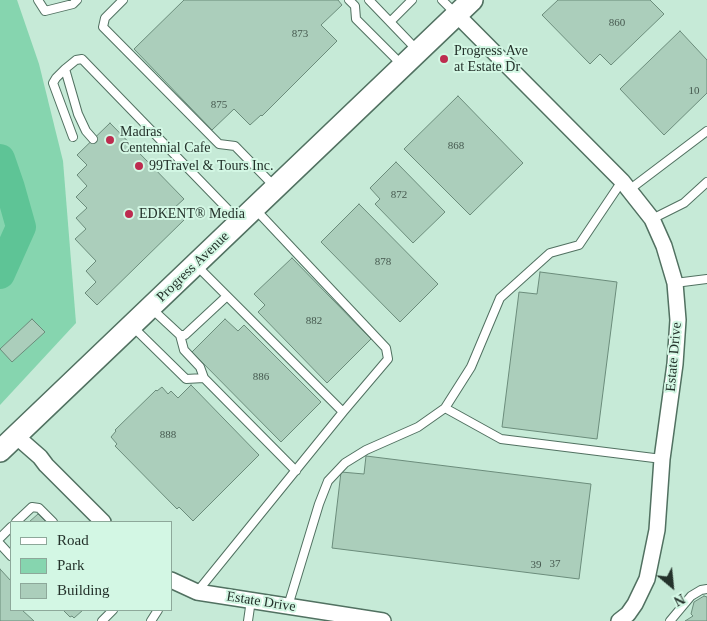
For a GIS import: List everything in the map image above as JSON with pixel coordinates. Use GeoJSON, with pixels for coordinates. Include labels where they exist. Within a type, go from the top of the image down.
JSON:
{"type":"FeatureCollection","features":[{"type":"Feature","properties":{"kind":"main road","name":"Progress Avenue"},"geometry":{"type":"LineString","coordinates":[[0,451],[418,52],[449,7],[472,0]]}},
{"type":"Feature","properties":{"kind":"street","name":"Estate Drive"},"geometry":{"type":"LineString","coordinates":[[449,7],[626,186],[652,219],[664,246],[674,283],[678,320],[675,364],[662,459],[657,530],[646,579],[628,619]]}},
{"type":"Feature","properties":{"kind":"street"},"geometry":{"type":"LineString","coordinates":[[16,436],[40,457],[102,521]]}},
{"type":"Feature","properties":{"kind":"street","name":"Estate Drive"},"geometry":{"type":"LineString","coordinates":[[172,583],[197,592],[356,619],[383,621]]}},
{"type":"Feature","properties":{"kind":"lane"},"geometry":{"type":"LineString","coordinates":[[38,0],[45,11],[73,4],[77,0]]}},
{"type":"Feature","properties":{"kind":"lane"},"geometry":{"type":"LineString","coordinates":[[123,0],[104,18],[103,27],[219,144],[234,146],[276,188]]}},
{"type":"Feature","properties":{"kind":"lane"},"geometry":{"type":"LineString","coordinates":[[348,0],[355,6],[356,19],[403,66]]}},
{"type":"Feature","properties":{"kind":"lane"},"geometry":{"type":"LineString","coordinates":[[369,0],[418,52]]}},
{"type":"Feature","properties":{"kind":"lane"},"geometry":{"type":"LineString","coordinates":[[390,22],[412,0]]}},
{"type":"Feature","properties":{"kind":"lane"},"geometry":{"type":"LineString","coordinates":[[73,137],[54,83],[56,78],[65,69],[76,60],[82,59],[386,348],[388,358],[197,592]]}},
{"type":"Feature","properties":{"kind":"lane"},"geometry":{"type":"LineString","coordinates":[[65,69],[78,114],[86,131],[93,139]]}},
{"type":"Feature","properties":{"kind":"lane"},"geometry":{"type":"LineString","coordinates":[[288,606],[319,504],[328,481],[346,463],[366,450],[418,427],[444,408],[471,367],[500,298],[550,253],[579,245],[626,186],[707,131]]}},
{"type":"Feature","properties":{"kind":"lane"},"geometry":{"type":"LineString","coordinates":[[652,219],[684,203],[707,182]]}},
{"type":"Feature","properties":{"kind":"lane"},"geometry":{"type":"LineString","coordinates":[[196,264],[343,412]]}},
{"type":"Feature","properties":{"kind":"lane"},"geometry":{"type":"LineString","coordinates":[[674,283],[707,279]]}},
{"type":"Feature","properties":{"kind":"lane"},"geometry":{"type":"LineString","coordinates":[[180,335],[185,335],[227,296]]}},
{"type":"Feature","properties":{"kind":"lane"},"geometry":{"type":"LineString","coordinates":[[151,307],[180,335],[184,350],[200,367],[204,378],[296,471]]}},
{"type":"Feature","properties":{"kind":"lane"},"geometry":{"type":"LineString","coordinates":[[131,326],[186,379],[204,378]]}},
{"type":"Feature","properties":{"kind":"lane"},"geometry":{"type":"LineString","coordinates":[[444,408],[501,439],[662,459]]}},
{"type":"Feature","properties":{"kind":"lane"},"geometry":{"type":"LineString","coordinates":[[18,521],[32,507],[39,508],[52,521]]}},
{"type":"Feature","properties":{"kind":"lane"},"geometry":{"type":"LineString","coordinates":[[0,538],[10,529]]}},
{"type":"Feature","properties":{"kind":"lane"},"geometry":{"type":"LineString","coordinates":[[0,544],[10,555]]}},
{"type":"Feature","properties":{"kind":"lane"},"geometry":{"type":"LineString","coordinates":[[670,621],[691,596],[700,590],[707,589]]}},
{"type":"Feature","properties":{"kind":"lane"},"geometry":{"type":"LineString","coordinates":[[248,621],[251,600]]}},
{"type":"Feature","properties":{"kind":"lane"},"geometry":{"type":"LineString","coordinates":[[102,621],[112,611]]}},
{"type":"Feature","properties":{"kind":"green space"},"geometry":{"type":"Polygon","coordinates":[[[0,0],[17,0],[39,64],[63,161],[76,323],[0,405],[0,0]]]}},
{"type":"Feature","properties":{"kind":"building"},"geometry":{"type":"Polygon","coordinates":[[[184,0],[338,0],[342,5],[321,25],[337,41],[262,116],[250,125],[234,109],[212,130],[134,49],[184,0]]]}},
{"type":"Feature","properties":{"kind":"building"},"geometry":{"type":"Polygon","coordinates":[[[558,0],[650,0],[664,14],[611,65],[600,54],[590,64],[542,15],[558,0]]]}},
{"type":"Feature","properties":{"kind":"building"},"geometry":{"type":"Polygon","coordinates":[[[680,31],[707,60],[707,93],[664,135],[620,89],[680,31]]]}},
{"type":"Feature","properties":{"kind":"building"},"geometry":{"type":"Polygon","coordinates":[[[458,96],[523,163],[470,215],[404,149],[458,96]]]}},
{"type":"Feature","properties":{"kind":"building","name":"EDKENT® Media"},"geometry":{"type":"Polygon","coordinates":[[[110,123],[184,199],[173,209],[184,220],[97,305],[85,293],[96,282],[86,271],[96,261],[75,239],[86,229],[76,218],[87,208],[76,197],[87,186],[77,175],[87,165],[77,155],[110,123]]]}},
{"type":"Feature","properties":{"kind":"building"},"geometry":{"type":"Polygon","coordinates":[[[396,162],[445,212],[413,243],[375,204],[380,199],[370,188],[396,162]]]}},
{"type":"Feature","properties":{"kind":"building"},"geometry":{"type":"Polygon","coordinates":[[[359,204],[438,284],[400,322],[321,242],[359,204]]]}},
{"type":"Feature","properties":{"kind":"building"},"geometry":{"type":"Polygon","coordinates":[[[292,258],[371,339],[327,383],[258,312],[265,305],[254,294],[292,258]]]}},
{"type":"Feature","properties":{"kind":"building"},"geometry":{"type":"Polygon","coordinates":[[[540,272],[617,282],[597,439],[502,427],[519,292],[537,294],[540,272]]]}},
{"type":"Feature","properties":{"kind":"building"},"geometry":{"type":"Polygon","coordinates":[[[32,319],[45,332],[12,362],[0,349],[32,319]]]}},
{"type":"Feature","properties":{"kind":"building"},"geometry":{"type":"Polygon","coordinates":[[[225,319],[238,331],[244,325],[321,402],[281,442],[192,352],[225,319]]]}},
{"type":"Feature","properties":{"kind":"building"},"geometry":{"type":"Polygon","coordinates":[[[191,385],[259,455],[193,521],[179,507],[177,509],[115,446],[117,444],[111,437],[115,430],[156,390],[162,387],[168,394],[171,391],[178,398],[191,385]]]}},
{"type":"Feature","properties":{"kind":"building"},"geometry":{"type":"Polygon","coordinates":[[[366,456],[591,484],[579,579],[332,548],[341,472],[364,474],[366,456]]]}},
{"type":"Feature","properties":{"kind":"building"},"geometry":{"type":"Polygon","coordinates":[[[38,514],[45,521],[30,521],[38,514]]]}},
{"type":"Feature","properties":{"kind":"building"},"geometry":{"type":"Polygon","coordinates":[[[0,569],[10,580],[10,611],[23,611],[34,621],[0,621],[0,569]]]}},
{"type":"Feature","properties":{"kind":"building"},"geometry":{"type":"Polygon","coordinates":[[[704,596],[707,597],[707,621],[685,621],[693,616],[691,614],[694,602],[704,596]]]}},
{"type":"Feature","properties":{"kind":"building"},"geometry":{"type":"Polygon","coordinates":[[[64,611],[82,611],[74,618],[64,611]]]}},
{"type":"Feature","properties":{"kind":"waterway"},"geometry":{"type":"LineString","coordinates":[[0,159],[21,227],[0,274]]}},
{"type":"Feature","properties":{"kind":"place","name":"Progress Ave at Estate Dr"},"geometry":{"type":"Point","coordinates":[444,59]}},
{"type":"Feature","properties":{"kind":"place","name":"Madras Centennial Cafe"},"geometry":{"type":"Point","coordinates":[110,140]}},
{"type":"Feature","properties":{"kind":"place","name":"99Travel & Tours Inc."},"geometry":{"type":"Point","coordinates":[139,166]}},
{"type":"Feature","properties":{"kind":"place","name":"EDKENT® Media"},"geometry":{"type":"Point","coordinates":[129,214]}}]}
